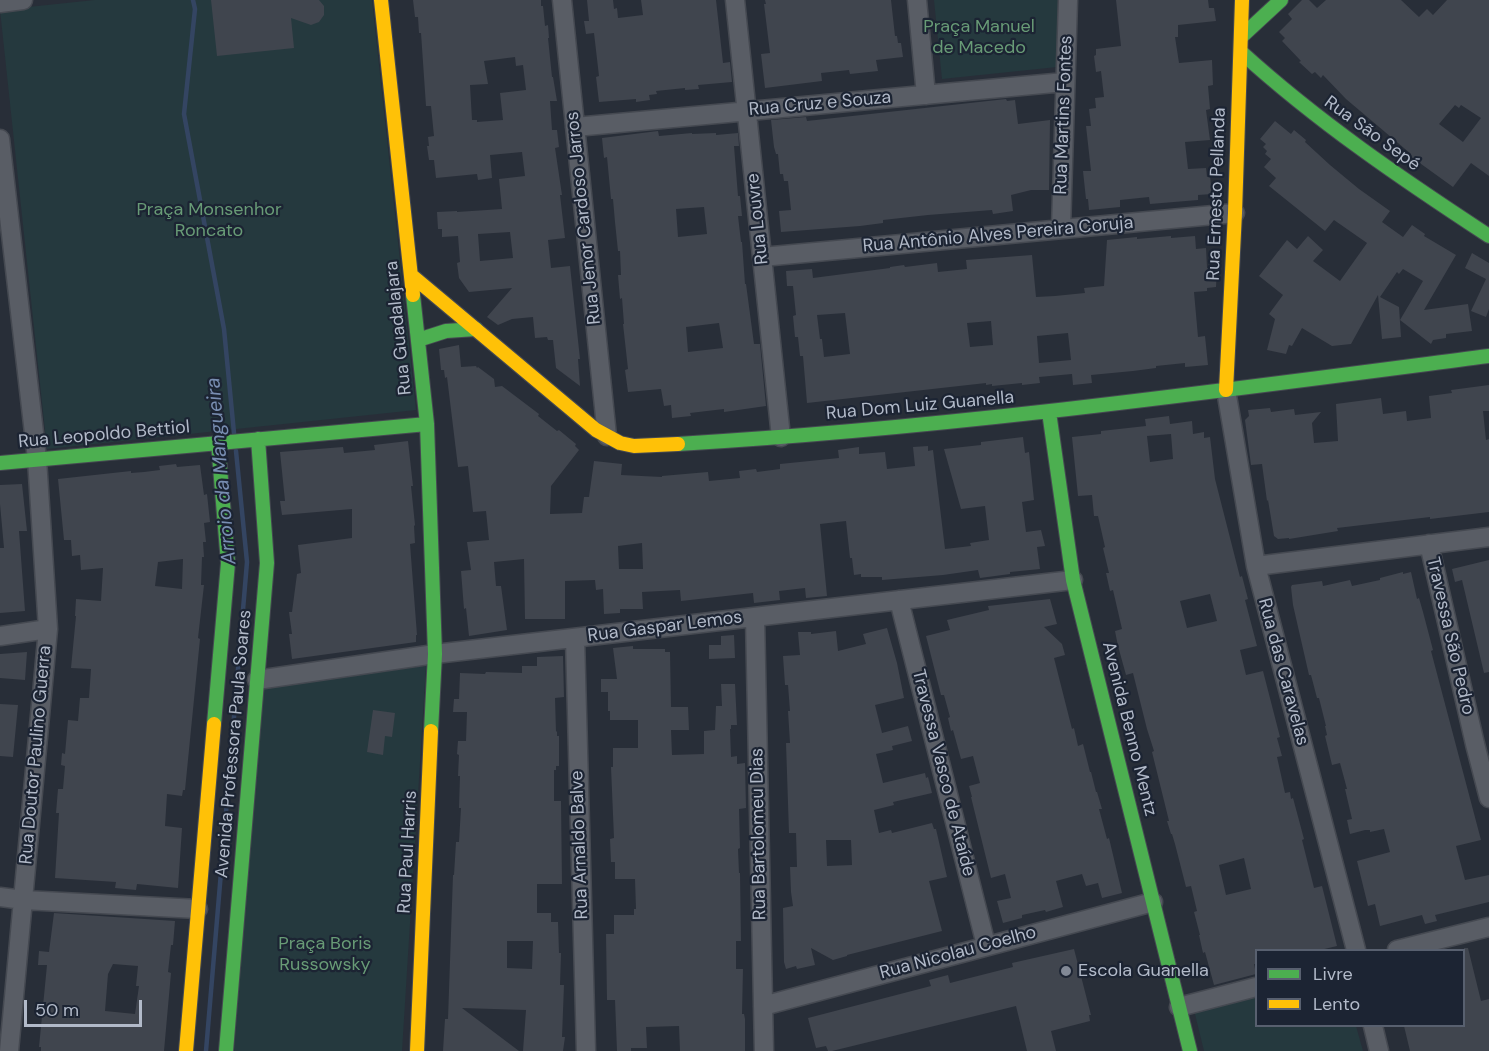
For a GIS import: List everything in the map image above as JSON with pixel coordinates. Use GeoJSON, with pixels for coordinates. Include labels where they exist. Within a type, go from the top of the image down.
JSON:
{"type":"FeatureCollection","features":[{"type":"Feature","properties":{"kind":"street"},"geometry":{"type":"LineString","coordinates":[[0,3],[23,0]]}},
{"type":"Feature","properties":{"kind":"street","name":"Rua Guadalajara"},"geometry":{"type":"LineString","coordinates":[[381,0],[427,424],[435,654]]}},
{"type":"Feature","properties":{"kind":"street","name":"Rua Jenor Cardoso Jarros"},"geometry":{"type":"LineString","coordinates":[[562,0],[607,436]]}},
{"type":"Feature","properties":{"kind":"street","name":"Rua Louvre"},"geometry":{"type":"LineString","coordinates":[[735,0],[781,437]]}},
{"type":"Feature","properties":{"kind":"street"},"geometry":{"type":"LineString","coordinates":[[917,0],[926,94]]}},
{"type":"Feature","properties":{"kind":"street","name":"Rua Martins Fontes"},"geometry":{"type":"LineString","coordinates":[[1061,229],[1068,0]]}},
{"type":"Feature","properties":{"kind":"street","name":"Rua Ernesto Pellanda"},"geometry":{"type":"LineString","coordinates":[[1226,390],[1242,0]]}},
{"type":"Feature","properties":{"kind":"street"},"geometry":{"type":"LineString","coordinates":[[1241,37],[1281,0]]}},
{"type":"Feature","properties":{"kind":"street","name":"Rua São Sepé"},"geometry":{"type":"LineString","coordinates":[[1241,52],[1260,71],[1325,125],[1489,236]]}},
{"type":"Feature","properties":{"kind":"street","name":"Rua Cruz e Souza"},"geometry":{"type":"LineString","coordinates":[[574,127],[1065,82]]}},
{"type":"Feature","properties":{"kind":"street","name":"Rua Doutor Paulino Guerra"},"geometry":{"type":"LineString","coordinates":[[0,139],[37,459],[48,629],[9,1051]]}},
{"type":"Feature","properties":{"kind":"street","name":"Rua Antônio Alves Pereira Coruja"},"geometry":{"type":"LineString","coordinates":[[762,257],[1235,213]]}},
{"type":"Feature","properties":{"kind":"street","name":"Rua Dom Luiz Guanella"},"geometry":{"type":"LineString","coordinates":[[411,275],[596,430],[620,443],[634,446],[734,442],[1049,412],[1489,356]]}},
{"type":"Feature","properties":{"kind":"street"},"geometry":{"type":"LineString","coordinates":[[418,340],[444,331],[476,329]]}},
{"type":"Feature","properties":{"kind":"street","name":"Rua das Caravelas"},"geometry":{"type":"LineString","coordinates":[[1226,390],[1256,566],[1355,949]]}},
{"type":"Feature","properties":{"kind":"street","name":"Avenida Benno Mentz"},"geometry":{"type":"LineString","coordinates":[[1049,412],[1073,580],[1190,1051]]}},
{"type":"Feature","properties":{"kind":"street","name":"Rua Leopoldo Bettiol"},"geometry":{"type":"LineString","coordinates":[[0,463],[427,424]]}},
{"type":"Feature","properties":{"kind":"street","name":"Avenida Professora Paula Soares"},"geometry":{"type":"LineString","coordinates":[[186,1051],[228,563],[245,538],[258,439]]}},
{"type":"Feature","properties":{"kind":"street","name":"Avenida Professora Paula Soares"},"geometry":{"type":"LineString","coordinates":[[226,1051],[267,563],[245,538],[231,442]]}},
{"type":"Feature","properties":{"kind":"street"},"geometry":{"type":"LineString","coordinates":[[1256,566],[1489,537]]}},
{"type":"Feature","properties":{"kind":"street","name":"Travessa São Pedro"},"geometry":{"type":"LineString","coordinates":[[1429,544],[1482,742],[1489,798]]}},
{"type":"Feature","properties":{"kind":"street","name":"Rua Gaspar Lemos"},"geometry":{"type":"LineString","coordinates":[[257,680],[435,654],[1073,580]]}},
{"type":"Feature","properties":{"kind":"street","name":"Travessa Vasco de Ataíde"},"geometry":{"type":"LineString","coordinates":[[899,600],[986,945]]}},
{"type":"Feature","properties":{"kind":"street","name":"Rua Bartolomeu Dias"},"geometry":{"type":"LineString","coordinates":[[755,617],[764,1051]]}},
{"type":"Feature","properties":{"kind":"street"},"geometry":{"type":"LineString","coordinates":[[0,636],[48,629]]}},
{"type":"Feature","properties":{"kind":"street","name":"Rua Arnaldo Balve"},"geometry":{"type":"LineString","coordinates":[[575,638],[586,1051]]}},
{"type":"Feature","properties":{"kind":"street","name":"Rua Paul Harris"},"geometry":{"type":"LineString","coordinates":[[417,1051],[435,654]]}},
{"type":"Feature","properties":{"kind":"street"},"geometry":{"type":"LineString","coordinates":[[0,897],[198,909]]}},
{"type":"Feature","properties":{"kind":"street","name":"Rua Nicolau Coelho"},"geometry":{"type":"LineString","coordinates":[[763,1006],[1153,902]]}},
{"type":"Feature","properties":{"kind":"street"},"geometry":{"type":"LineString","coordinates":[[1405,949],[1489,927]]}},
{"type":"Feature","properties":{"kind":"street"},"geometry":{"type":"LineString","coordinates":[[1179,1007],[1255,988]]}},
{"type":"Feature","properties":{"kind":"street"},"geometry":{"type":"LineString","coordinates":[[1373,1027],[1379,1051]]}},
{"type":"Feature","properties":{"kind":"green space","name":"Praça Monsenhor Roncato"},"geometry":{"type":"Polygon","coordinates":[[[95,0],[372,0],[416,410],[47,449],[0,10],[95,0]]]}},
{"type":"Feature","properties":{"kind":"green space","name":"Praça Manuel de Macedo"},"geometry":{"type":"Polygon","coordinates":[[[934,0],[1058,0],[1057,67],[942,79],[934,0]]]}},
{"type":"Feature","properties":{"kind":"green space","name":"Praça Boris Russowsky"},"geometry":{"type":"Polygon","coordinates":[[[426,666],[402,1051],[234,1051],[261,687],[426,666]]]}},
{"type":"Feature","properties":{"kind":"green space"},"geometry":{"type":"Polygon","coordinates":[[[1255,994],[1255,1027],[1356,1027],[1363,1051],[1204,1051],[1194,1010],[1255,994]]]}},
{"type":"Feature","properties":{"kind":"building"},"geometry":{"type":"Polygon","coordinates":[[[211,0],[319,0],[324,6],[324,15],[319,22],[311,25],[291,18],[294,48],[217,56],[211,0]]]}},
{"type":"Feature","properties":{"kind":"building"},"geometry":{"type":"Polygon","coordinates":[[[413,0],[541,0],[545,26],[548,25],[552,77],[557,101],[550,101],[552,130],[557,130],[559,147],[555,148],[565,238],[548,240],[551,268],[570,266],[580,359],[578,359],[580,386],[556,368],[553,340],[548,340],[547,337],[535,338],[533,317],[512,319],[498,325],[487,317],[512,288],[469,292],[459,278],[458,236],[442,237],[442,229],[438,229],[437,212],[502,209],[499,179],[525,176],[522,152],[490,155],[492,178],[478,180],[477,174],[436,178],[434,160],[429,160],[427,146],[429,146],[428,137],[434,136],[431,106],[426,106],[421,33],[419,33],[418,17],[415,17],[413,0]],[[515,57],[484,61],[488,84],[470,85],[472,120],[477,120],[477,122],[503,120],[500,93],[526,90],[523,65],[516,66],[515,57]],[[510,232],[478,234],[480,261],[513,258],[510,232]]]}},
{"type":"Feature","properties":{"kind":"building"},"geometry":{"type":"Polygon","coordinates":[[[587,0],[613,0],[618,18],[643,15],[641,0],[716,0],[723,63],[730,62],[732,82],[698,85],[699,89],[656,91],[657,94],[649,95],[650,100],[599,102],[596,77],[599,76],[594,33],[586,34],[584,21],[589,21],[587,0]]]}},
{"type":"Feature","properties":{"kind":"building"},"geometry":{"type":"Polygon","coordinates":[[[765,0],[891,0],[895,36],[897,36],[898,43],[901,43],[903,57],[876,60],[878,71],[850,74],[849,70],[821,73],[822,81],[765,88],[761,54],[770,53],[765,0]]]}},
{"type":"Feature","properties":{"kind":"building"},"geometry":{"type":"Polygon","coordinates":[[[1116,0],[1208,0],[1209,8],[1214,8],[1216,21],[1178,25],[1178,37],[1175,37],[1179,63],[1212,60],[1213,85],[1208,86],[1210,109],[1206,110],[1210,140],[1185,142],[1188,169],[1206,168],[1207,177],[1210,176],[1212,194],[1198,195],[1198,200],[1150,204],[1149,197],[1120,200],[1120,207],[1089,210],[1083,171],[1091,171],[1086,126],[1091,126],[1089,109],[1096,108],[1095,98],[1104,97],[1101,71],[1096,72],[1094,56],[1096,49],[1121,46],[1116,0]]]}},
{"type":"Feature","properties":{"kind":"building"},"geometry":{"type":"Polygon","coordinates":[[[1302,0],[1309,0],[1317,8],[1326,0],[1401,0],[1419,17],[1427,9],[1433,15],[1447,0],[1489,0],[1489,176],[1471,163],[1453,187],[1410,156],[1411,154],[1346,99],[1323,75],[1321,78],[1315,72],[1312,74],[1299,62],[1301,61],[1282,41],[1285,38],[1279,32],[1292,19],[1288,14],[1302,0]],[[1455,105],[1439,124],[1463,142],[1481,118],[1461,105],[1459,108],[1455,105]]]}},
{"type":"Feature","properties":{"kind":"building"},"geometry":{"type":"Polygon","coordinates":[[[1006,99],[1007,101],[1015,100],[1018,124],[1050,120],[1049,190],[1031,190],[1011,195],[1013,211],[993,214],[992,210],[928,215],[883,220],[883,223],[860,226],[781,232],[779,211],[791,210],[788,181],[784,181],[783,174],[780,174],[771,120],[806,117],[807,121],[1006,99]]]}},
{"type":"Feature","properties":{"kind":"building"},"geometry":{"type":"Polygon","coordinates":[[[1275,121],[1291,134],[1294,130],[1330,165],[1390,211],[1382,222],[1403,237],[1412,225],[1425,234],[1424,236],[1456,255],[1424,310],[1468,304],[1472,331],[1446,334],[1446,338],[1433,340],[1431,344],[1400,320],[1423,281],[1403,269],[1399,274],[1397,272],[1380,297],[1399,307],[1401,337],[1382,339],[1378,295],[1351,344],[1332,346],[1302,328],[1292,346],[1289,345],[1286,354],[1267,350],[1275,319],[1269,314],[1283,295],[1259,276],[1287,240],[1297,249],[1308,236],[1323,250],[1313,261],[1340,281],[1367,243],[1334,220],[1325,231],[1269,186],[1276,178],[1264,167],[1271,159],[1265,154],[1267,151],[1263,147],[1266,144],[1260,139],[1275,121]]]}},
{"type":"Feature","properties":{"kind":"building"},"geometry":{"type":"Polygon","coordinates":[[[658,131],[659,136],[738,133],[739,146],[734,146],[742,216],[738,216],[754,344],[760,344],[766,406],[724,412],[724,409],[690,413],[691,416],[672,418],[671,405],[664,406],[661,389],[628,392],[622,298],[620,299],[618,275],[621,275],[620,251],[618,251],[613,199],[611,199],[607,157],[604,158],[602,138],[658,131]],[[704,207],[676,209],[678,237],[707,234],[704,207]],[[719,323],[686,327],[688,352],[723,348],[719,323]]]}},
{"type":"Feature","properties":{"kind":"building"},"geometry":{"type":"Polygon","coordinates":[[[1195,236],[1196,249],[1206,248],[1207,268],[1217,267],[1216,287],[1207,288],[1207,291],[1194,292],[1198,337],[1205,336],[1208,365],[1185,367],[1185,363],[1091,375],[1092,383],[1073,385],[1072,374],[1039,377],[1040,383],[1022,385],[1022,383],[992,386],[986,383],[807,403],[803,356],[800,356],[798,337],[795,337],[793,316],[796,315],[793,286],[787,286],[786,271],[812,269],[813,278],[904,265],[905,267],[937,263],[938,272],[967,269],[966,260],[1032,255],[1036,297],[1055,296],[1085,293],[1084,288],[1104,286],[1107,240],[1137,237],[1137,239],[1195,236]],[[845,313],[817,315],[824,357],[850,354],[845,313]],[[991,321],[967,323],[970,347],[993,345],[991,321]],[[1068,333],[1037,336],[1039,363],[1071,360],[1068,333]]]}},
{"type":"Feature","properties":{"kind":"building"},"geometry":{"type":"Polygon","coordinates":[[[1472,253],[1489,263],[1489,309],[1486,317],[1471,311],[1486,279],[1465,268],[1472,253]]]}},
{"type":"Feature","properties":{"kind":"building"},"geometry":{"type":"Polygon","coordinates":[[[459,345],[461,367],[478,367],[494,379],[495,387],[502,386],[576,444],[579,450],[551,486],[550,514],[582,513],[584,497],[589,497],[594,461],[622,464],[621,475],[662,477],[708,472],[709,481],[740,478],[739,471],[756,469],[757,472],[780,469],[780,464],[839,458],[838,450],[859,447],[859,454],[885,452],[887,469],[915,466],[913,447],[928,446],[928,451],[933,450],[945,549],[971,546],[970,543],[989,540],[985,506],[961,509],[944,449],[1023,437],[1025,453],[1029,452],[1034,500],[1022,502],[1026,532],[1041,530],[1045,546],[1037,547],[1040,569],[980,578],[978,570],[882,580],[882,577],[861,577],[861,574],[854,575],[846,521],[820,524],[827,596],[806,598],[805,588],[779,591],[780,600],[754,603],[753,593],[681,601],[680,590],[642,592],[643,609],[620,609],[620,613],[604,614],[603,589],[596,590],[595,580],[565,581],[565,619],[525,619],[524,559],[494,562],[496,586],[501,586],[507,630],[469,636],[461,571],[471,570],[467,542],[489,540],[486,511],[473,512],[468,466],[458,467],[447,377],[445,378],[444,370],[441,370],[439,349],[459,345]],[[642,543],[618,546],[619,569],[643,569],[642,543]]]}},
{"type":"Feature","properties":{"kind":"building"},"geometry":{"type":"Polygon","coordinates":[[[1489,385],[1489,411],[1483,411],[1486,440],[1489,439],[1489,512],[1337,528],[1338,531],[1289,539],[1278,539],[1274,536],[1262,464],[1251,465],[1245,420],[1249,416],[1248,410],[1270,408],[1271,412],[1294,409],[1295,415],[1321,412],[1312,423],[1314,443],[1338,441],[1336,404],[1381,398],[1383,414],[1406,411],[1407,421],[1431,418],[1429,396],[1452,393],[1451,390],[1489,385]]]}},
{"type":"Feature","properties":{"kind":"building"},"geometry":{"type":"Polygon","coordinates":[[[1169,416],[1170,424],[1192,421],[1193,434],[1204,432],[1204,438],[1210,437],[1215,479],[1240,577],[1242,576],[1248,599],[1245,600],[1257,646],[1240,650],[1246,675],[1263,671],[1280,737],[1277,738],[1282,756],[1277,757],[1285,793],[1290,792],[1291,799],[1293,798],[1314,888],[1322,886],[1337,946],[1324,949],[1255,949],[1255,974],[1214,985],[1205,952],[1203,953],[1191,886],[1186,887],[1167,821],[1169,821],[1152,752],[1154,751],[1133,673],[1126,675],[1118,646],[1115,631],[1122,629],[1113,590],[1110,591],[1106,573],[1109,573],[1098,516],[1094,516],[1092,495],[1078,496],[1072,437],[1146,426],[1145,419],[1169,416]],[[1171,434],[1147,436],[1150,462],[1173,459],[1171,434]],[[1210,594],[1180,601],[1187,628],[1217,621],[1210,594]],[[1244,858],[1219,865],[1226,895],[1251,889],[1244,858]]]}},
{"type":"Feature","properties":{"kind":"building"},"geometry":{"type":"Polygon","coordinates":[[[408,441],[415,525],[415,543],[410,544],[416,642],[292,659],[289,612],[292,612],[297,574],[301,573],[298,545],[352,538],[352,509],[282,515],[280,501],[285,501],[280,452],[343,447],[344,453],[375,450],[374,445],[408,441]]]}},
{"type":"Feature","properties":{"kind":"building"},"geometry":{"type":"Polygon","coordinates":[[[200,465],[204,495],[207,494],[210,522],[204,523],[206,542],[203,542],[201,585],[204,585],[185,790],[182,796],[167,794],[165,826],[182,828],[178,888],[137,884],[136,890],[115,888],[116,882],[55,878],[59,813],[56,813],[58,789],[63,789],[65,766],[61,765],[62,753],[65,754],[68,720],[78,721],[80,698],[89,698],[91,669],[71,668],[76,599],[101,601],[103,568],[81,570],[80,555],[72,556],[71,540],[64,540],[58,479],[160,470],[159,466],[200,465]],[[183,559],[158,562],[155,586],[182,589],[183,559]]]}},
{"type":"Feature","properties":{"kind":"building"},"geometry":{"type":"Polygon","coordinates":[[[22,484],[27,531],[19,531],[25,611],[0,613],[0,548],[4,548],[0,485],[22,484]]]}},
{"type":"Feature","properties":{"kind":"building"},"geometry":{"type":"Polygon","coordinates":[[[1489,560],[1489,672],[1484,673],[1462,580],[1455,582],[1452,569],[1489,560]]]}},
{"type":"Feature","properties":{"kind":"building"},"geometry":{"type":"Polygon","coordinates":[[[1403,572],[1403,574],[1411,572],[1417,599],[1419,598],[1481,840],[1456,846],[1465,880],[1489,875],[1489,902],[1435,915],[1437,921],[1425,924],[1422,915],[1380,926],[1375,904],[1368,906],[1357,861],[1390,852],[1384,829],[1350,834],[1347,820],[1352,819],[1345,789],[1347,789],[1340,763],[1332,765],[1325,736],[1327,735],[1326,726],[1319,698],[1317,698],[1311,675],[1309,675],[1291,587],[1322,581],[1323,586],[1350,580],[1352,586],[1403,572]]]}},
{"type":"Feature","properties":{"kind":"building"},"geometry":{"type":"Polygon","coordinates":[[[1050,599],[1057,624],[1044,627],[1062,644],[1065,655],[1054,658],[1072,729],[1074,728],[1078,746],[1083,744],[1102,809],[1099,809],[1107,839],[1109,838],[1122,893],[1102,898],[1098,883],[1086,886],[1082,874],[1056,881],[1063,907],[1022,915],[1022,918],[1003,923],[997,901],[1011,898],[1005,874],[991,878],[969,786],[980,783],[973,756],[961,759],[953,730],[951,731],[948,718],[950,717],[944,695],[941,695],[926,636],[950,630],[947,620],[989,610],[988,606],[1050,599]]]}},
{"type":"Feature","properties":{"kind":"building"},"geometry":{"type":"Polygon","coordinates":[[[887,628],[904,698],[875,705],[882,733],[908,726],[912,741],[892,746],[893,750],[876,754],[883,783],[925,773],[932,793],[893,802],[894,805],[874,810],[879,833],[891,830],[892,833],[932,823],[936,829],[947,877],[929,881],[942,931],[833,960],[811,948],[815,965],[786,969],[783,908],[793,906],[790,867],[797,867],[796,833],[789,833],[786,743],[790,743],[788,711],[790,711],[783,656],[800,655],[798,632],[811,632],[811,634],[836,631],[838,651],[866,644],[863,634],[887,628]],[[826,840],[827,866],[852,865],[851,840],[826,840]]]}},
{"type":"Feature","properties":{"kind":"building"},"geometry":{"type":"Polygon","coordinates":[[[734,635],[735,658],[709,659],[709,645],[721,645],[721,636],[734,635]]]}},
{"type":"Feature","properties":{"kind":"building"},"geometry":{"type":"Polygon","coordinates":[[[633,646],[633,649],[665,649],[665,652],[670,652],[671,707],[688,707],[689,730],[671,730],[672,755],[704,754],[704,731],[715,730],[716,706],[722,706],[721,684],[735,684],[737,725],[731,725],[730,729],[731,757],[737,756],[737,764],[745,763],[746,808],[739,809],[741,941],[736,941],[736,969],[743,969],[742,1014],[745,1019],[745,1051],[680,1051],[679,1026],[646,1027],[647,1048],[617,1051],[615,1000],[607,1000],[606,934],[614,934],[614,915],[634,915],[634,909],[636,909],[635,879],[615,879],[615,862],[611,862],[610,839],[614,838],[611,767],[613,767],[613,748],[638,748],[638,720],[610,720],[608,692],[601,692],[601,679],[617,679],[613,648],[633,646]]]}},
{"type":"Feature","properties":{"kind":"building"},"geometry":{"type":"Polygon","coordinates":[[[27,652],[25,680],[0,678],[0,654],[27,652]]]}},
{"type":"Feature","properties":{"kind":"building"},"geometry":{"type":"Polygon","coordinates":[[[563,656],[564,697],[555,698],[559,766],[556,766],[554,770],[554,801],[561,801],[562,884],[537,884],[537,913],[551,913],[551,922],[558,922],[559,953],[561,953],[560,985],[564,985],[563,1051],[523,1051],[526,1010],[462,1008],[519,1051],[443,1051],[445,1019],[448,1019],[453,875],[456,842],[459,842],[461,808],[459,808],[460,776],[458,776],[459,755],[457,754],[458,741],[466,741],[467,712],[453,712],[454,699],[459,699],[460,673],[522,673],[522,666],[537,666],[537,657],[563,656]],[[507,941],[507,968],[532,969],[533,941],[507,941]]]}},
{"type":"Feature","properties":{"kind":"building"},"geometry":{"type":"Polygon","coordinates":[[[0,704],[18,705],[13,757],[0,756],[0,704]]]}},
{"type":"Feature","properties":{"kind":"building"},"geometry":{"type":"Polygon","coordinates":[[[373,710],[395,713],[392,737],[385,736],[383,755],[367,752],[373,710]]]}},
{"type":"Feature","properties":{"kind":"building"},"geometry":{"type":"Polygon","coordinates":[[[54,913],[175,921],[168,972],[171,973],[164,1051],[41,1051],[39,1047],[47,965],[38,965],[39,951],[49,952],[54,913]],[[113,964],[108,974],[105,1011],[135,1014],[139,986],[136,986],[138,966],[113,964]]]}},
{"type":"Feature","properties":{"kind":"building"},"geometry":{"type":"Polygon","coordinates":[[[1468,948],[1481,1001],[1489,999],[1489,1051],[1410,1051],[1404,1027],[1465,1027],[1464,949],[1468,948]]]}},
{"type":"Feature","properties":{"kind":"building"},"geometry":{"type":"Polygon","coordinates":[[[1074,949],[1091,1015],[1089,1015],[1090,1021],[1051,1031],[1056,1051],[1027,1051],[1016,1006],[832,1051],[828,1051],[826,1046],[816,1048],[808,1018],[931,986],[929,980],[948,975],[950,983],[1013,967],[1012,963],[1074,949]]]}},
{"type":"Feature","properties":{"kind":"waterway","name":"Arroio da Mangueira"},"geometry":{"type":"LineString","coordinates":[[193,0],[195,9],[184,114],[224,329],[234,433]]}},
{"type":"Feature","properties":{"kind":"waterway","name":"Arroio da Mangueira"},"geometry":{"type":"LineString","coordinates":[[206,1051],[247,562],[236,451]]}},
{"type":"Feature","properties":{"kind":"traffic: fast"},"geometry":{"type":"LineString","coordinates":[[1241,37],[1281,0]]}},
{"type":"Feature","properties":{"kind":"traffic: fast"},"geometry":{"type":"LineString","coordinates":[[1241,52],[1330,126],[1489,236]]}},
{"type":"Feature","properties":{"kind":"traffic: fast"},"geometry":{"type":"LineString","coordinates":[[413,295],[427,424],[435,654],[431,731]]}},
{"type":"Feature","properties":{"kind":"traffic: fast"},"geometry":{"type":"LineString","coordinates":[[418,340],[446,331],[476,329]]}},
{"type":"Feature","properties":{"kind":"traffic: fast"},"geometry":{"type":"LineString","coordinates":[[678,444],[983,418],[1489,356]]}},
{"type":"Feature","properties":{"kind":"traffic: fast"},"geometry":{"type":"LineString","coordinates":[[1049,412],[1073,580],[1190,1051]]}},
{"type":"Feature","properties":{"kind":"traffic: fast"},"geometry":{"type":"LineString","coordinates":[[0,463],[427,424]]}},
{"type":"Feature","properties":{"kind":"traffic: fast"},"geometry":{"type":"LineString","coordinates":[[226,1051],[267,563],[258,439]]}},
{"type":"Feature","properties":{"kind":"traffic: fast"},"geometry":{"type":"LineString","coordinates":[[214,724],[228,563],[218,443]]}},
{"type":"Feature","properties":{"kind":"traffic: slow"},"geometry":{"type":"LineString","coordinates":[[381,0],[413,295]]}},
{"type":"Feature","properties":{"kind":"traffic: slow"},"geometry":{"type":"LineString","coordinates":[[1226,390],[1242,0]]}},
{"type":"Feature","properties":{"kind":"traffic: slow"},"geometry":{"type":"LineString","coordinates":[[411,275],[596,430],[620,443],[634,446],[678,444]]}},
{"type":"Feature","properties":{"kind":"traffic: slow"},"geometry":{"type":"LineString","coordinates":[[186,1051],[214,724]]}},
{"type":"Feature","properties":{"kind":"traffic: slow"},"geometry":{"type":"LineString","coordinates":[[417,1051],[431,731]]}},
{"type":"Feature","properties":{"kind":"place","name":"Escola Guanella"},"geometry":{"type":"Point","coordinates":[1066,971]}}]}
